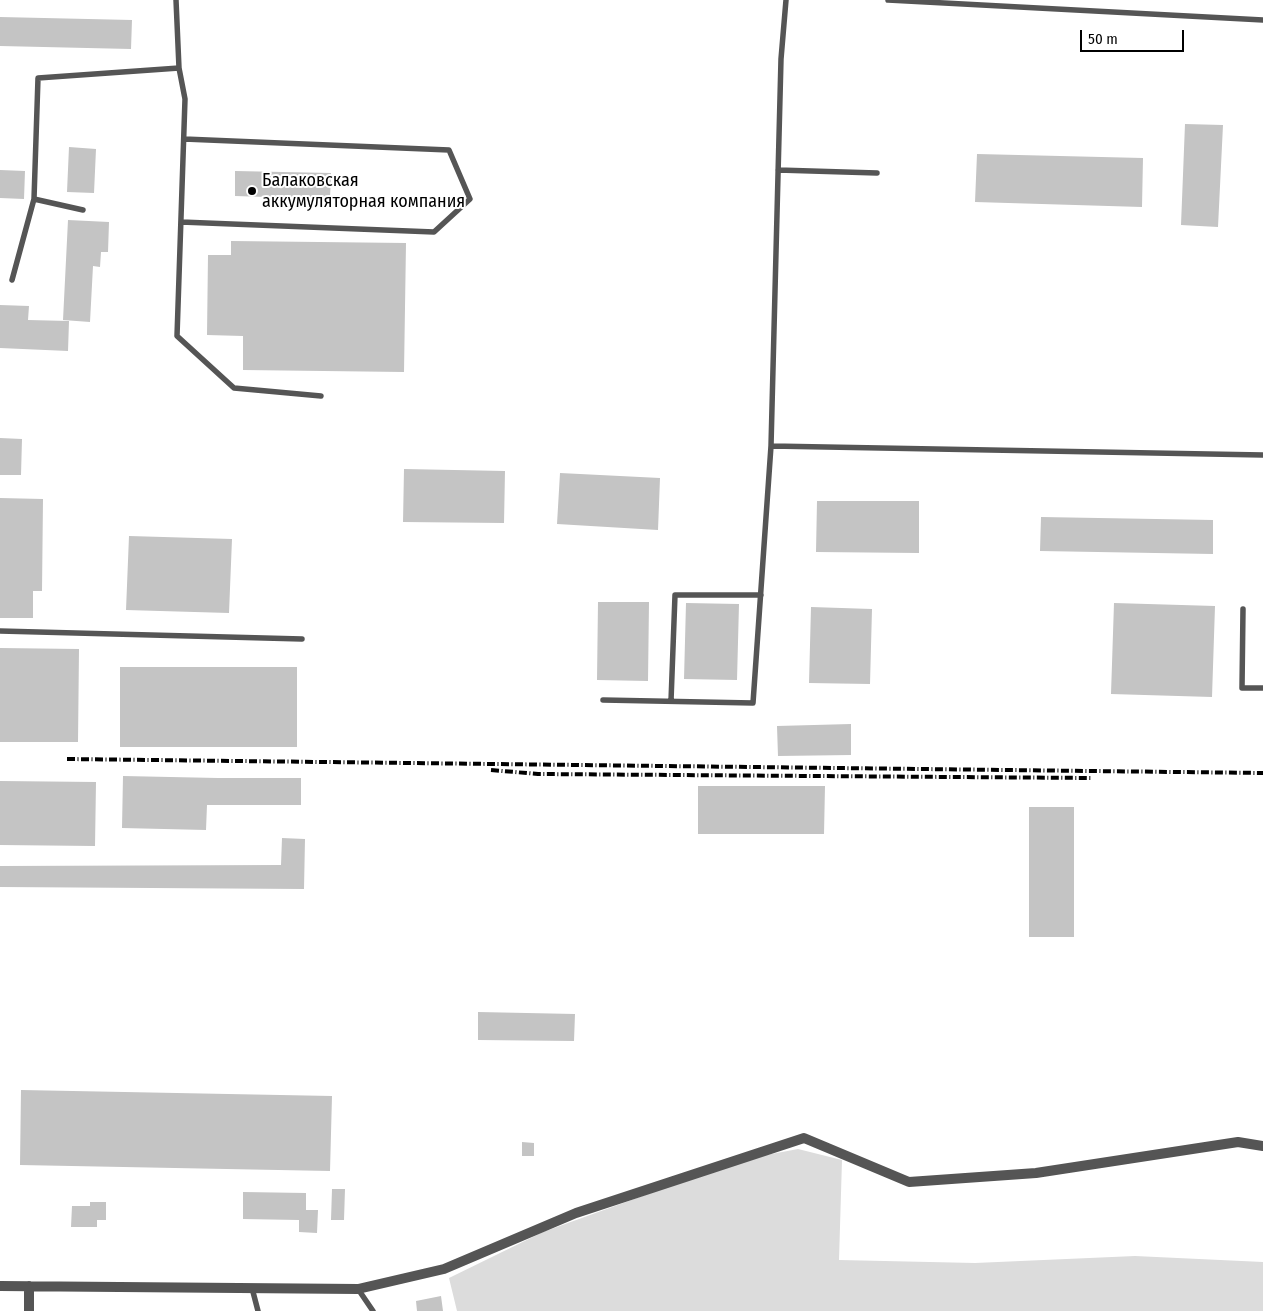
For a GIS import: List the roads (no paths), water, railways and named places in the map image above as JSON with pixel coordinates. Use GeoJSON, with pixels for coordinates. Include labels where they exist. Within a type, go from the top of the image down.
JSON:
{"type":"FeatureCollection","features":[{"type":"Feature","properties":{"kind":"street"},"geometry":{"type":"LineString","coordinates":[[0,1286],[358,1289],[444,1269],[576,1213],[804,1138],[909,1182],[1036,1173],[1238,1142],[1263,1146]]}},
{"type":"Feature","properties":{"kind":"street"},"geometry":{"type":"LineString","coordinates":[[28,1311],[29,1286]]}},
{"type":"Feature","properties":{"kind":"lane"},"geometry":{"type":"LineString","coordinates":[[176,0],[179,68],[185,99],[177,336],[234,388],[321,396]]}},
{"type":"Feature","properties":{"kind":"lane"},"geometry":{"type":"LineString","coordinates":[[603,700],[753,703],[771,446],[781,58],[786,0]]}},
{"type":"Feature","properties":{"kind":"lane"},"geometry":{"type":"LineString","coordinates":[[888,0],[1263,20]]}},
{"type":"Feature","properties":{"kind":"lane"},"geometry":{"type":"LineString","coordinates":[[12,280],[34,199],[38,78],[179,68]]}},
{"type":"Feature","properties":{"kind":"lane"},"geometry":{"type":"LineString","coordinates":[[181,222],[434,232],[470,199],[449,150],[184,139]]}},
{"type":"Feature","properties":{"kind":"lane"},"geometry":{"type":"LineString","coordinates":[[778,170],[877,173]]}},
{"type":"Feature","properties":{"kind":"lane"},"geometry":{"type":"LineString","coordinates":[[34,199],[83,210]]}},
{"type":"Feature","properties":{"kind":"lane"},"geometry":{"type":"LineString","coordinates":[[771,446],[1263,456]]}},
{"type":"Feature","properties":{"kind":"lane"},"geometry":{"type":"LineString","coordinates":[[671,701],[675,595],[761,595]]}},
{"type":"Feature","properties":{"kind":"lane"},"geometry":{"type":"LineString","coordinates":[[1243,609],[1242,688],[1263,688]]}},
{"type":"Feature","properties":{"kind":"lane"},"geometry":{"type":"LineString","coordinates":[[0,631],[302,639]]}},
{"type":"Feature","properties":{"kind":"lane"},"geometry":{"type":"LineString","coordinates":[[252,1288],[258,1311]]}},
{"type":"Feature","properties":{"kind":"lane"},"geometry":{"type":"LineString","coordinates":[[358,1289],[373,1311]]}},
{"type":"Feature","properties":{"kind":"railway"},"geometry":{"type":"LineString","coordinates":[[67,759],[1263,773]]}},
{"type":"Feature","properties":{"kind":"railway"},"geometry":{"type":"LineString","coordinates":[[491,770],[538,774],[1091,778]]}},
{"type":"Feature","properties":{"kind":"place","name":"Балаковская аккумуляторная компания"},"geometry":{"type":"Point","coordinates":[252,191]}}]}
